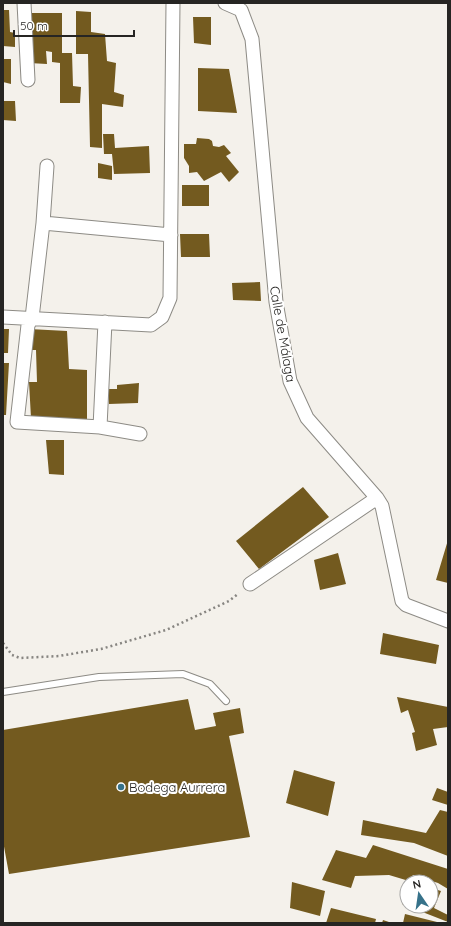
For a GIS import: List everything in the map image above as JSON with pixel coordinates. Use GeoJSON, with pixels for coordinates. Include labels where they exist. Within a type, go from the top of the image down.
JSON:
{"type":"FeatureCollection","features":[{"type":"Feature","properties":{"kind":"street"},"geometry":{"type":"LineString","coordinates":[[24,3],[28,80]]}},
{"type":"Feature","properties":{"kind":"street"},"geometry":{"type":"LineString","coordinates":[[3,317],[151,325],[162,317],[170,298],[173,3]]}},
{"type":"Feature","properties":{"kind":"street","name":"Calle de Málaga"},"geometry":{"type":"LineString","coordinates":[[225,3],[241,10],[252,39],[276,302],[290,381],[307,418],[377,498],[386,516],[399,595],[402,601],[406,605],[448,621]]}},
{"type":"Feature","properties":{"kind":"street"},"geometry":{"type":"LineString","coordinates":[[47,166],[43,223],[32,318],[28,325],[17,422],[100,427],[140,434]]}},
{"type":"Feature","properties":{"kind":"street"},"geometry":{"type":"LineString","coordinates":[[43,223],[171,235]]}},
{"type":"Feature","properties":{"kind":"street"},"geometry":{"type":"LineString","coordinates":[[100,427],[105,322]]}},
{"type":"Feature","properties":{"kind":"street"},"geometry":{"type":"LineString","coordinates":[[250,584],[377,498]]}},
{"type":"Feature","properties":{"kind":"lane"},"geometry":{"type":"LineString","coordinates":[[3,692],[99,677],[183,674],[210,684],[226,701]]}},
{"type":"Feature","properties":{"kind":"path"},"geometry":{"type":"LineString","coordinates":[[3,643],[12,655],[20,658],[59,656],[101,649],[166,630],[229,601],[250,584]]}},
{"type":"Feature","properties":{"kind":"building"},"geometry":{"type":"Polygon","coordinates":[[[3,10],[9,10],[10,32],[15,33],[15,47],[3,46],[3,10]]]}},
{"type":"Feature","properties":{"kind":"building"},"geometry":{"type":"Polygon","coordinates":[[[76,11],[91,12],[91,32],[105,34],[107,61],[116,63],[114,92],[124,95],[123,107],[102,104],[102,148],[90,147],[88,54],[76,54],[76,11]]]}},
{"type":"Feature","properties":{"kind":"building"},"geometry":{"type":"Polygon","coordinates":[[[27,13],[62,13],[62,53],[72,53],[73,86],[81,87],[80,103],[60,103],[60,63],[52,62],[52,52],[46,51],[47,64],[29,63],[27,13]]]}},
{"type":"Feature","properties":{"kind":"building"},"geometry":{"type":"Polygon","coordinates":[[[193,17],[211,17],[211,45],[194,43],[193,17]]]}},
{"type":"Feature","properties":{"kind":"building"},"geometry":{"type":"Polygon","coordinates":[[[3,59],[11,59],[11,84],[3,82],[3,59]]]}},
{"type":"Feature","properties":{"kind":"building"},"geometry":{"type":"Polygon","coordinates":[[[198,68],[229,69],[237,113],[198,111],[198,68]]]}},
{"type":"Feature","properties":{"kind":"building"},"geometry":{"type":"Polygon","coordinates":[[[3,101],[15,101],[16,121],[3,120],[3,101]]]}},
{"type":"Feature","properties":{"kind":"building"},"geometry":{"type":"Polygon","coordinates":[[[103,134],[114,134],[115,148],[149,146],[150,173],[114,174],[112,154],[104,154],[103,134]]]}},
{"type":"Feature","properties":{"kind":"building"},"geometry":{"type":"Polygon","coordinates":[[[197,138],[209,139],[212,141],[213,146],[219,147],[224,145],[231,153],[226,156],[239,172],[229,182],[221,172],[204,181],[197,172],[189,173],[189,166],[184,158],[184,144],[196,144],[197,138]]]}},
{"type":"Feature","properties":{"kind":"building"},"geometry":{"type":"Polygon","coordinates":[[[98,163],[112,166],[112,180],[98,178],[98,163]]]}},
{"type":"Feature","properties":{"kind":"building"},"geometry":{"type":"Polygon","coordinates":[[[182,185],[209,185],[209,206],[182,206],[182,185]]]}},
{"type":"Feature","properties":{"kind":"building"},"geometry":{"type":"Polygon","coordinates":[[[180,234],[209,234],[210,257],[181,257],[180,234]]]}},
{"type":"Feature","properties":{"kind":"building"},"geometry":{"type":"Polygon","coordinates":[[[260,282],[261,301],[233,300],[232,283],[260,282]]]}},
{"type":"Feature","properties":{"kind":"building"},"geometry":{"type":"Polygon","coordinates":[[[3,329],[9,329],[8,353],[3,353],[3,329]]]}},
{"type":"Feature","properties":{"kind":"building"},"geometry":{"type":"Polygon","coordinates":[[[29,329],[67,331],[69,369],[87,370],[87,424],[31,418],[29,382],[37,382],[36,350],[28,350],[29,329]]]}},
{"type":"Feature","properties":{"kind":"building"},"geometry":{"type":"Polygon","coordinates":[[[3,363],[9,363],[6,415],[3,415],[3,363]]]}},
{"type":"Feature","properties":{"kind":"building"},"geometry":{"type":"Polygon","coordinates":[[[139,383],[138,403],[109,404],[108,389],[117,389],[117,385],[139,383]]]}},
{"type":"Feature","properties":{"kind":"building"},"geometry":{"type":"Polygon","coordinates":[[[46,440],[64,440],[64,475],[49,474],[46,440]]]}},
{"type":"Feature","properties":{"kind":"building"},"geometry":{"type":"Polygon","coordinates":[[[303,487],[329,517],[259,569],[236,541],[303,487]]]}},
{"type":"Feature","properties":{"kind":"building"},"geometry":{"type":"Polygon","coordinates":[[[448,540],[448,583],[436,580],[448,540]]]}},
{"type":"Feature","properties":{"kind":"building"},"geometry":{"type":"Polygon","coordinates":[[[338,553],[346,584],[320,590],[314,560],[338,553]]]}},
{"type":"Feature","properties":{"kind":"building"},"geometry":{"type":"Polygon","coordinates":[[[383,633],[439,645],[436,664],[380,654],[383,633]]]}},
{"type":"Feature","properties":{"kind":"building"},"geometry":{"type":"Polygon","coordinates":[[[397,697],[448,707],[448,727],[433,729],[437,745],[416,751],[412,733],[415,732],[408,710],[401,713],[397,697]]]}},
{"type":"Feature","properties":{"kind":"building","name":"Bodega Aurrera"},"geometry":{"type":"Polygon","coordinates":[[[188,699],[195,730],[216,726],[213,713],[240,708],[244,733],[229,736],[250,837],[9,874],[3,841],[3,730],[188,699]]]}},
{"type":"Feature","properties":{"kind":"building"},"geometry":{"type":"Polygon","coordinates":[[[294,770],[335,782],[328,816],[286,803],[294,770]]]}},
{"type":"Feature","properties":{"kind":"building"},"geometry":{"type":"Polygon","coordinates":[[[437,788],[448,792],[448,805],[432,800],[437,788]]]}},
{"type":"Feature","properties":{"kind":"building"},"geometry":{"type":"Polygon","coordinates":[[[440,810],[448,812],[448,856],[414,843],[361,835],[363,820],[426,833],[440,810]]]}},
{"type":"Feature","properties":{"kind":"building"},"geometry":{"type":"Polygon","coordinates":[[[373,845],[448,869],[448,889],[439,884],[439,874],[399,874],[399,878],[389,875],[355,876],[351,888],[322,880],[336,850],[366,858],[373,845]]]}},
{"type":"Feature","properties":{"kind":"building"},"geometry":{"type":"Polygon","coordinates":[[[292,882],[325,891],[320,916],[290,908],[292,882]]]}},
{"type":"Feature","properties":{"kind":"building"},"geometry":{"type":"Polygon","coordinates":[[[331,908],[376,919],[375,923],[326,923],[331,908]]]}},
{"type":"Feature","properties":{"kind":"building"},"geometry":{"type":"Polygon","coordinates":[[[439,910],[448,915],[448,922],[428,914],[439,914],[439,910]]]}},
{"type":"Feature","properties":{"kind":"building"},"geometry":{"type":"Polygon","coordinates":[[[405,914],[437,922],[437,923],[403,923],[405,914]]]}},
{"type":"Feature","properties":{"kind":"building"},"geometry":{"type":"Polygon","coordinates":[[[383,920],[392,923],[382,923],[383,920]]]}},
{"type":"Feature","properties":{"kind":"place","name":"Bodega Aurrera"},"geometry":{"type":"Point","coordinates":[121,787]}}]}
